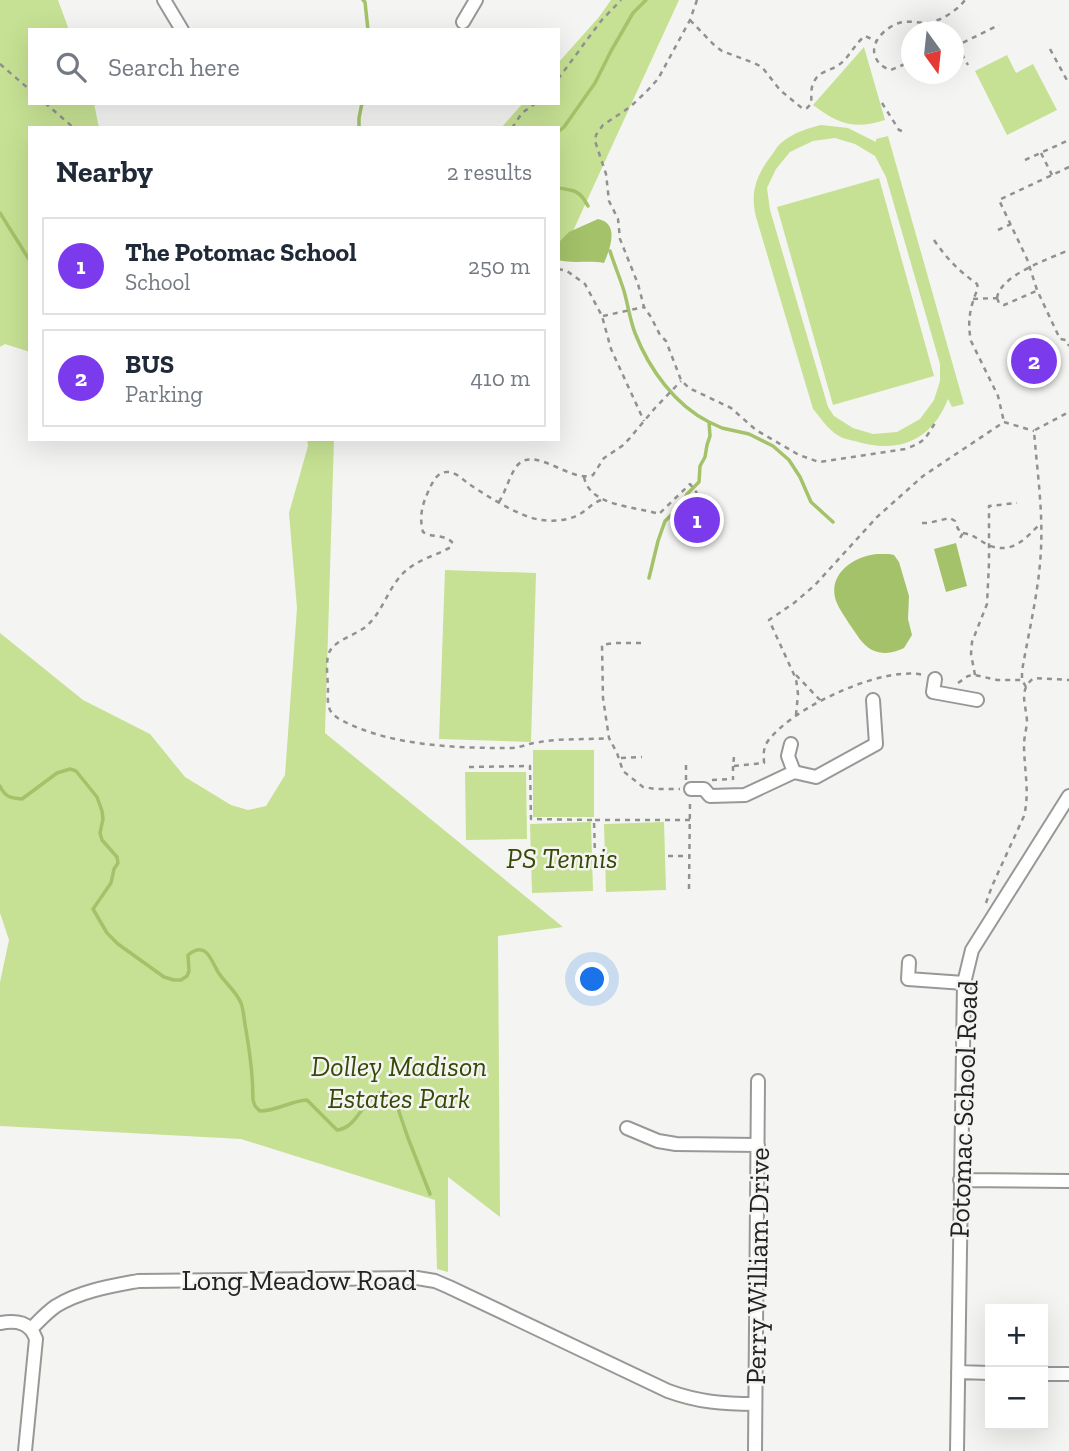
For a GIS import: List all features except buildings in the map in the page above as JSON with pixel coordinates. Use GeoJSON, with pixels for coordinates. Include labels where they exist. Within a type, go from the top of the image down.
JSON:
{"type":"FeatureCollection","features":[{"type":"Feature","properties":{"kind":"street"},"geometry":{"type":"LineString","coordinates":[[164,0],[181,28]]}},
{"type":"Feature","properties":{"kind":"street"},"geometry":{"type":"LineString","coordinates":[[463,22],[476,0]]}},
{"type":"Feature","properties":{"kind":"street"},"geometry":{"type":"LineString","coordinates":[[935,679],[933,692],[977,700]]}},
{"type":"Feature","properties":{"kind":"street"},"geometry":{"type":"LineString","coordinates":[[691,789],[704,789],[710,796],[745,795],[794,772],[816,777],[876,744],[873,699]]}},
{"type":"Feature","properties":{"kind":"street"},"geometry":{"type":"LineString","coordinates":[[791,744],[788,756],[794,772]]}},
{"type":"Feature","properties":{"kind":"street","name":"Potomac School Road"},"geometry":{"type":"LineString","coordinates":[[957,1451],[964,983],[972,950],[1069,796]]}},
{"type":"Feature","properties":{"kind":"street"},"geometry":{"type":"LineString","coordinates":[[909,962],[908,979],[964,983]]}},
{"type":"Feature","properties":{"kind":"street","name":"Perry William Drive"},"geometry":{"type":"LineString","coordinates":[[755,1451],[758,1081]]}},
{"type":"Feature","properties":{"kind":"street"},"geometry":{"type":"LineString","coordinates":[[627,1128],[658,1141],[676,1144],[758,1145]]}},
{"type":"Feature","properties":{"kind":"street"},"geometry":{"type":"LineString","coordinates":[[960,1180],[1069,1181]]}},
{"type":"Feature","properties":{"kind":"street","name":"Long Meadow Road"},"geometry":{"type":"LineString","coordinates":[[31,1329],[43,1316],[73,1297],[138,1281],[417,1278],[449,1287],[668,1391],[710,1403],[755,1404]]}},
{"type":"Feature","properties":{"kind":"street"},"geometry":{"type":"LineString","coordinates":[[0,1323],[17,1321],[25,1324],[36,1339],[25,1451]]}},
{"type":"Feature","properties":{"kind":"street"},"geometry":{"type":"LineString","coordinates":[[958,1373],[985,1373]]}},
{"type":"Feature","properties":{"kind":"street"},"geometry":{"type":"LineString","coordinates":[[1048,1374],[1069,1374]]}},
{"type":"Feature","properties":{"kind":"path"},"geometry":{"type":"LineString","coordinates":[[560,76],[601,21],[621,0]]}},
{"type":"Feature","properties":{"kind":"path"},"geometry":{"type":"LineString","coordinates":[[697,0],[690,20],[658,79],[630,107],[603,125],[594,141],[606,174],[609,201],[618,219],[620,239],[644,307],[666,341],[681,380],[690,388],[731,408],[764,435],[819,463],[905,449],[923,442],[935,423]]}},
{"type":"Feature","properties":{"kind":"path"},"geometry":{"type":"LineString","coordinates":[[901,66],[891,70],[883,68],[876,59],[876,41],[891,27],[900,23],[938,20],[965,0]]}},
{"type":"Feature","properties":{"kind":"path"},"geometry":{"type":"LineString","coordinates":[[690,20],[722,51],[761,67],[780,90],[803,109],[811,104],[811,90],[818,76],[839,65],[861,38],[865,36],[876,41]]}},
{"type":"Feature","properties":{"kind":"path"},"geometry":{"type":"LineString","coordinates":[[964,42],[999,24]]}},
{"type":"Feature","properties":{"kind":"path"},"geometry":{"type":"LineString","coordinates":[[1050,49],[1069,84]]}},
{"type":"Feature","properties":{"kind":"path"},"geometry":{"type":"LineString","coordinates":[[964,59],[968,65]]}},
{"type":"Feature","properties":{"kind":"path"},"geometry":{"type":"LineString","coordinates":[[0,64],[28,88]]}},
{"type":"Feature","properties":{"kind":"path"},"geometry":{"type":"LineString","coordinates":[[882,103],[899,130],[905,132]]}},
{"type":"Feature","properties":{"kind":"path"},"geometry":{"type":"LineString","coordinates":[[47,105],[72,126]]}},
{"type":"Feature","properties":{"kind":"path"},"geometry":{"type":"LineString","coordinates":[[513,126],[522,113],[533,105]]}},
{"type":"Feature","properties":{"kind":"path"},"geometry":{"type":"LineString","coordinates":[[1025,160],[1069,140]]}},
{"type":"Feature","properties":{"kind":"path"},"geometry":{"type":"LineString","coordinates":[[1041,153],[1052,175]]}},
{"type":"Feature","properties":{"kind":"path"},"geometry":{"type":"LineString","coordinates":[[1069,167],[999,200],[1060,339],[1066,340],[1069,346]]}},
{"type":"Feature","properties":{"kind":"path"},"geometry":{"type":"LineString","coordinates":[[998,230],[1011,224]]}},
{"type":"Feature","properties":{"kind":"path"},"geometry":{"type":"LineString","coordinates":[[934,240],[949,261],[977,284],[968,316],[971,341],[998,396],[1004,422]]}},
{"type":"Feature","properties":{"kind":"path"},"geometry":{"type":"LineString","coordinates":[[1037,290],[1004,305],[999,303],[997,298],[1002,285],[1016,274],[1069,250]]}},
{"type":"Feature","properties":{"kind":"path"},"geometry":{"type":"LineString","coordinates":[[560,269],[567,271],[585,284],[602,316],[611,349],[644,421]]}},
{"type":"Feature","properties":{"kind":"path"},"geometry":{"type":"LineString","coordinates":[[973,299],[997,298]]}},
{"type":"Feature","properties":{"kind":"path"},"geometry":{"type":"LineString","coordinates":[[602,316],[644,307]]}},
{"type":"Feature","properties":{"kind":"path"},"geometry":{"type":"LineString","coordinates":[[499,502],[516,467],[530,459],[540,460],[583,477],[593,475],[604,458],[622,446],[681,380]]}},
{"type":"Feature","properties":{"kind":"path"},"geometry":{"type":"LineString","coordinates":[[1034,431],[1069,412]]}},
{"type":"Feature","properties":{"kind":"path"},"geometry":{"type":"LineString","coordinates":[[1004,422],[1034,431]]}},
{"type":"Feature","properties":{"kind":"path"},"geometry":{"type":"LineString","coordinates":[[796,715],[796,679],[769,620],[815,585],[877,517],[923,476],[1004,422]]}},
{"type":"Feature","properties":{"kind":"path"},"geometry":{"type":"LineString","coordinates":[[1026,687],[1022,680],[1022,671],[1037,592],[1041,546],[1034,431]]}},
{"type":"Feature","properties":{"kind":"path"},"geometry":{"type":"LineString","coordinates":[[609,738],[538,742],[525,747],[509,748],[453,746],[383,737],[337,718],[330,710],[328,655],[332,648],[365,627],[377,615],[407,569],[451,547],[452,542],[447,538],[429,536],[423,532],[420,521],[424,501],[438,474],[449,472],[457,475],[499,502],[543,520],[573,518],[594,502],[601,500],[659,514],[690,484],[697,493]]}},
{"type":"Feature","properties":{"kind":"path"},"geometry":{"type":"LineString","coordinates":[[583,477],[587,486],[601,500]]}},
{"type":"Feature","properties":{"kind":"path"},"geometry":{"type":"LineString","coordinates":[[975,676],[972,642],[987,604],[989,506],[1017,503]]}},
{"type":"Feature","properties":{"kind":"path"},"geometry":{"type":"LineString","coordinates":[[922,523],[950,518],[956,521],[958,529],[963,533],[973,535],[988,545],[1009,549],[1027,538],[1041,523]]}},
{"type":"Feature","properties":{"kind":"path"},"geometry":{"type":"LineString","coordinates":[[960,538],[963,533]]}},
{"type":"Feature","properties":{"kind":"path"},"geometry":{"type":"LineString","coordinates":[[640,643],[602,645],[603,698],[609,738],[624,771],[643,787],[691,789]]}},
{"type":"Feature","properties":{"kind":"path"},"geometry":{"type":"LineString","coordinates":[[793,673],[820,701]]}},
{"type":"Feature","properties":{"kind":"path"},"geometry":{"type":"LineString","coordinates":[[985,906],[1027,806],[1024,744],[1027,722],[1023,699],[1026,687],[1034,678],[1069,680]]}},
{"type":"Feature","properties":{"kind":"path"},"geometry":{"type":"LineString","coordinates":[[619,758],[642,757]]}},
{"type":"Feature","properties":{"kind":"path"},"geometry":{"type":"LineString","coordinates":[[733,782],[734,757]]}},
{"type":"Feature","properties":{"kind":"path"},"geometry":{"type":"LineString","coordinates":[[686,762],[685,780],[691,780],[688,889]]}},
{"type":"Feature","properties":{"kind":"path"},"geometry":{"type":"LineString","coordinates":[[733,766],[764,763]]}},
{"type":"Feature","properties":{"kind":"path"},"geometry":{"type":"LineString","coordinates":[[469,768],[530,766],[531,819],[690,820]]}},
{"type":"Feature","properties":{"kind":"path"},"geometry":{"type":"LineString","coordinates":[[594,820],[595,856]]}},
{"type":"Feature","properties":{"kind":"path"},"geometry":{"type":"LineString","coordinates":[[668,856],[689,856]]}},
{"type":"Feature","properties":{"kind":"green space"},"geometry":{"type":"Polygon","coordinates":[[[0,0],[58,0],[68,28],[28,28],[28,105],[94,105],[99,126],[28,126],[28,351],[5,344],[0,347],[0,0]]]}},
{"type":"Feature","properties":{"kind":"green space"},"geometry":{"type":"Polygon","coordinates":[[[611,0],[679,0],[567,244],[560,243],[560,126],[503,126],[521,105],[560,105],[560,61],[611,0]]]}},
{"type":"Feature","properties":{"kind":"green space"},"geometry":{"type":"Polygon","coordinates":[[[864,47],[885,120],[856,125],[839,121],[813,105],[864,47]]]}},
{"type":"Feature","properties":{"kind":"green space"},"geometry":{"type":"Polygon","coordinates":[[[1007,55],[1016,73],[1033,64],[1057,110],[1007,135],[975,71],[1007,55]]]}},
{"type":"Feature","properties":{"kind":"green space"},"geometry":{"type":"Polygon","coordinates":[[[821,125],[848,128],[876,142],[876,139],[888,136],[964,404],[952,407],[948,399],[932,426],[922,435],[898,445],[870,445],[843,438],[831,431],[813,409],[756,217],[754,192],[758,177],[778,146],[800,131],[821,125]],[[835,138],[813,141],[790,152],[776,169],[767,188],[770,210],[828,407],[834,416],[853,428],[873,434],[897,432],[920,419],[934,400],[940,381],[940,364],[886,177],[875,156],[855,144],[835,138]]]}},
{"type":"Feature","properties":{"kind":"green space"},"geometry":{"type":"Polygon","coordinates":[[[879,178],[934,376],[833,405],[777,207],[879,178]]]}},
{"type":"Feature","properties":{"kind":"green space","name":"Dolley Madison Estates Park"},"geometry":{"type":"Polygon","coordinates":[[[307,441],[334,441],[325,733],[563,927],[498,936],[500,1217],[448,1177],[448,1272],[437,1269],[435,1200],[241,1139],[0,1126],[0,982],[9,940],[0,913],[0,633],[83,700],[150,734],[185,777],[231,805],[248,810],[266,806],[285,775],[297,608],[289,513],[307,441]]]}},
{"type":"Feature","properties":{"kind":"green space"},"geometry":{"type":"Polygon","coordinates":[[[445,570],[536,573],[531,742],[439,739],[445,570]]]}},
{"type":"Feature","properties":{"kind":"green space"},"geometry":{"type":"Polygon","coordinates":[[[533,750],[594,750],[594,817],[533,817],[533,750]]]}},
{"type":"Feature","properties":{"kind":"green space"},"geometry":{"type":"Polygon","coordinates":[[[465,772],[526,772],[527,839],[466,840],[465,772]]]}},
{"type":"Feature","properties":{"kind":"green space","name":"PS Tennis"},"geometry":{"type":"Polygon","coordinates":[[[591,822],[593,891],[532,893],[530,824],[591,822]]]}},
{"type":"Feature","properties":{"kind":"green space"},"geometry":{"type":"Polygon","coordinates":[[[664,822],[666,890],[606,892],[604,824],[664,822]]]}},
{"type":"Feature","properties":{"kind":"shaded area"},"geometry":{"type":"Polygon","coordinates":[[[598,219],[605,221],[612,237],[604,263],[560,260],[560,241],[569,232],[598,219]]]}},
{"type":"Feature","properties":{"kind":"shaded area"},"geometry":{"type":"Polygon","coordinates":[[[956,543],[967,586],[946,592],[934,549],[956,543]]]}},
{"type":"Feature","properties":{"kind":"shaded area"},"geometry":{"type":"Polygon","coordinates":[[[877,554],[894,555],[899,562],[909,596],[908,619],[912,635],[904,648],[888,653],[872,650],[862,642],[839,607],[834,591],[835,583],[845,568],[860,558],[877,554]]]}},
{"type":"Feature","properties":{"kind":"waterway"},"geometry":{"type":"LineString","coordinates":[[363,0],[368,28]]}},
{"type":"Feature","properties":{"kind":"waterway"},"geometry":{"type":"LineString","coordinates":[[560,130],[595,83],[633,13],[646,0]]}},
{"type":"Feature","properties":{"kind":"waterway"},"geometry":{"type":"LineString","coordinates":[[359,126],[362,105]]}},
{"type":"Feature","properties":{"kind":"waterway"},"geometry":{"type":"LineString","coordinates":[[560,188],[576,192],[588,206]]}},
{"type":"Feature","properties":{"kind":"waterway"},"geometry":{"type":"LineString","coordinates":[[0,213],[28,258]]}},
{"type":"Feature","properties":{"kind":"waterway"},"geometry":{"type":"LineString","coordinates":[[610,251],[633,328],[648,360],[674,396],[709,422],[710,436],[700,466],[699,482],[687,494],[683,504],[665,521],[649,578]]}},
{"type":"Feature","properties":{"kind":"waterway"},"geometry":{"type":"LineString","coordinates":[[709,422],[749,434],[773,446],[789,460],[811,502],[833,522]]}},
{"type":"Feature","properties":{"kind":"waterway"},"geometry":{"type":"LineString","coordinates":[[0,786],[8,796],[22,799],[57,773],[70,769],[76,771],[97,797],[103,819],[100,833],[102,840],[117,857],[118,863],[111,883],[93,909],[107,933],[164,977],[174,980],[187,976],[188,955],[199,950],[207,953],[241,1003],[250,1056],[253,1100],[260,1111],[307,1100],[337,1130],[352,1123],[374,1096],[381,1092],[390,1092],[430,1194]]}},
{"type":"Feature","properties":{"kind":"place","name":"BUS"},"geometry":{"type":"Point","coordinates":[1034,361]}},
{"type":"Feature","properties":{"kind":"place","name":"The Potomac School"},"geometry":{"type":"Point","coordinates":[697,520]}}]}
